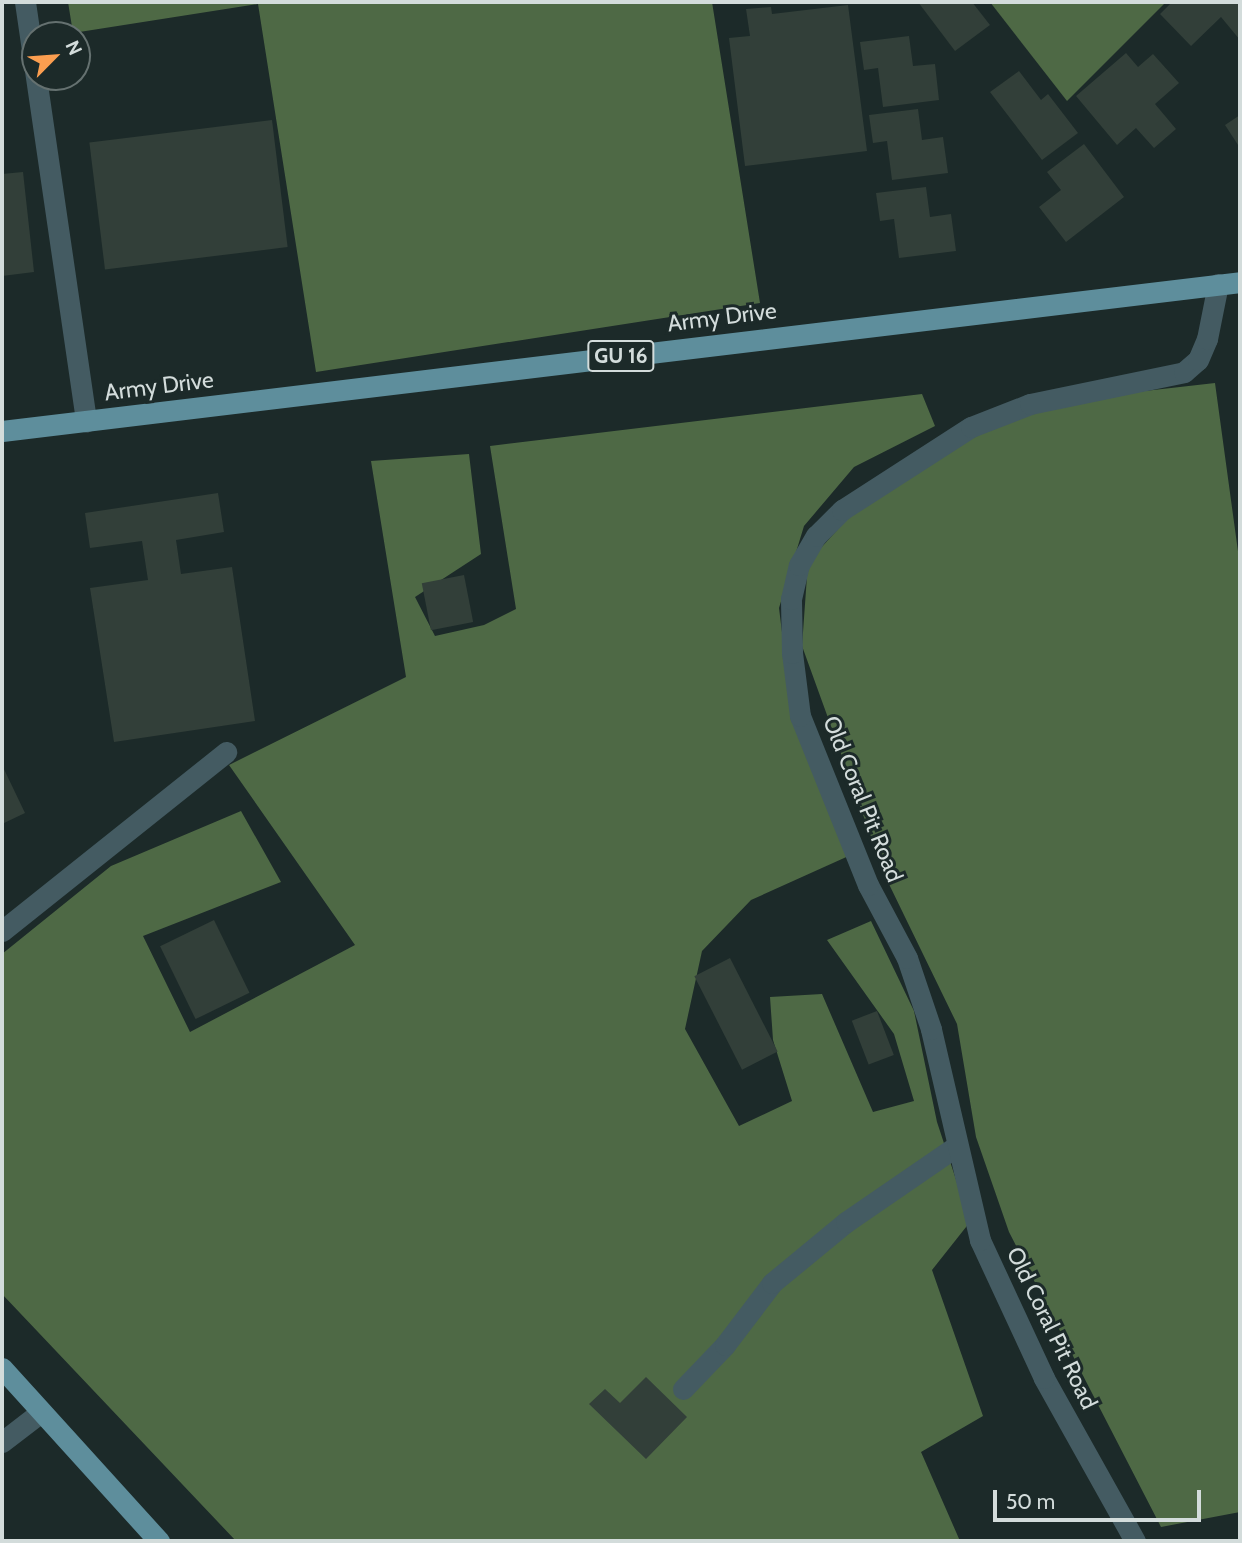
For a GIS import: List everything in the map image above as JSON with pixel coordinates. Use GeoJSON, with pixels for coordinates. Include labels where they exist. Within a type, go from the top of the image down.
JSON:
{"type":"FeatureCollection","features":[{"type":"Feature","properties":{"kind":"main road","name":"Army Drive"},"geometry":{"type":"LineString","coordinates":[[2,431],[1240,282]]}},
{"type":"Feature","properties":{"kind":"main road"},"geometry":{"type":"LineString","coordinates":[[2,1368],[159,1541]]}},
{"type":"Feature","properties":{"kind":"street"},"geometry":{"type":"LineString","coordinates":[[25,2],[86,422]]}},
{"type":"Feature","properties":{"kind":"street","name":"Old Coral Pit Road"},"geometry":{"type":"LineString","coordinates":[[1135,1541],[1044,1378],[980,1240],[956,1147],[931,1029],[907,958],[868,885],[800,716],[792,653],[791,598],[799,565],[816,536],[842,510],[971,427],[1030,404],[1184,372],[1198,360],[1207,339],[1218,284]]}},
{"type":"Feature","properties":{"kind":"street"},"geometry":{"type":"LineString","coordinates":[[2,931],[226,751]]}},
{"type":"Feature","properties":{"kind":"street"},"geometry":{"type":"LineString","coordinates":[[682,1389],[725,1345],[772,1283],[846,1222],[956,1147]]}},
{"type":"Feature","properties":{"kind":"street"},"geometry":{"type":"LineString","coordinates":[[2,1442],[41,1412]]}},
{"type":"Feature","properties":{"kind":"green space"},"geometry":{"type":"Polygon","coordinates":[[[68,2],[712,2],[760,303],[316,372],[258,4],[91,30],[91,21],[71,21],[68,2]]]}},
{"type":"Feature","properties":{"kind":"green space"},"geometry":{"type":"Polygon","coordinates":[[[990,2],[1166,2],[1067,101],[990,2]]]}},
{"type":"Feature","properties":{"kind":"green space"},"geometry":{"type":"Polygon","coordinates":[[[1215,383],[1240,566],[1240,1512],[1161,1527],[1009,1232],[976,1137],[957,1024],[886,878],[802,646],[808,562],[851,515],[983,428],[1039,403],[1215,383]]]}},
{"type":"Feature","properties":{"kind":"green space"},"geometry":{"type":"Polygon","coordinates":[[[922,394],[935,426],[854,467],[804,526],[779,608],[793,721],[853,854],[751,900],[702,951],[685,1029],[739,1126],[792,1101],[773,1040],[770,997],[822,994],[873,1112],[914,1101],[894,1034],[827,940],[871,921],[914,1011],[937,1122],[970,1222],[932,1270],[983,1416],[921,1452],[960,1541],[236,1541],[2,1294],[2,954],[111,866],[241,811],[281,882],[143,936],[190,1032],[355,945],[229,765],[406,677],[371,461],[469,454],[481,554],[415,597],[435,636],[484,625],[516,609],[490,446],[922,394]]]}},
{"type":"Feature","properties":{"kind":"building"},"geometry":{"type":"Polygon","coordinates":[[[918,2],[972,2],[990,25],[955,51],[918,2]]]}},
{"type":"Feature","properties":{"kind":"building"},"geometry":{"type":"Polygon","coordinates":[[[1172,2],[1240,2],[1240,40],[1221,17],[1191,46],[1160,14],[1172,2]]]}},
{"type":"Feature","properties":{"kind":"building"},"geometry":{"type":"Polygon","coordinates":[[[848,5],[867,151],[745,166],[729,38],[750,36],[746,9],[771,7],[772,14],[848,5]]]}},
{"type":"Feature","properties":{"kind":"building"},"geometry":{"type":"Polygon","coordinates":[[[909,36],[913,66],[935,64],[939,100],[883,107],[878,68],[864,70],[860,42],[909,36]]]}},
{"type":"Feature","properties":{"kind":"building"},"geometry":{"type":"Polygon","coordinates":[[[1126,53],[1138,67],[1153,54],[1179,83],[1155,104],[1176,129],[1154,148],[1136,128],[1117,145],[1076,96],[1126,53]]]}},
{"type":"Feature","properties":{"kind":"building"},"geometry":{"type":"Polygon","coordinates":[[[1019,71],[1041,100],[1048,94],[1078,133],[1042,160],[990,92],[1019,71]]]}},
{"type":"Feature","properties":{"kind":"building"},"geometry":{"type":"Polygon","coordinates":[[[918,109],[922,140],[943,137],[948,173],[892,180],[887,141],[873,143],[869,115],[918,109]]]}},
{"type":"Feature","properties":{"kind":"building"},"geometry":{"type":"Polygon","coordinates":[[[1240,115],[1240,148],[1225,125],[1240,115]]]}},
{"type":"Feature","properties":{"kind":"building"},"geometry":{"type":"Polygon","coordinates":[[[272,120],[288,247],[105,269],[89,142],[272,120]]]}},
{"type":"Feature","properties":{"kind":"building"},"geometry":{"type":"Polygon","coordinates":[[[1084,144],[1124,197],[1066,242],[1039,207],[1061,190],[1047,172],[1084,144]]]}},
{"type":"Feature","properties":{"kind":"building"},"geometry":{"type":"Polygon","coordinates":[[[23,172],[34,272],[2,276],[2,174],[23,172]]]}},
{"type":"Feature","properties":{"kind":"building"},"geometry":{"type":"Polygon","coordinates":[[[926,187],[930,217],[951,214],[956,251],[899,258],[894,219],[880,221],[876,193],[926,187]]]}},
{"type":"Feature","properties":{"kind":"building"},"geometry":{"type":"Polygon","coordinates":[[[218,493],[224,532],[176,540],[181,574],[232,567],[255,721],[114,742],[90,588],[148,580],[142,541],[90,548],[85,513],[218,493]]]}},
{"type":"Feature","properties":{"kind":"building"},"geometry":{"type":"Polygon","coordinates":[[[464,575],[473,622],[431,630],[422,583],[464,575]]]}},
{"type":"Feature","properties":{"kind":"building"},"geometry":{"type":"Polygon","coordinates":[[[2,765],[25,813],[2,824],[2,765]]]}},
{"type":"Feature","properties":{"kind":"building"},"geometry":{"type":"Polygon","coordinates":[[[214,920],[250,993],[196,1019],[160,946],[214,920]]]}},
{"type":"Feature","properties":{"kind":"building"},"geometry":{"type":"Polygon","coordinates":[[[730,958],[778,1052],[742,1070],[694,976],[730,958]]]}},
{"type":"Feature","properties":{"kind":"building"},"geometry":{"type":"Polygon","coordinates":[[[877,1011],[894,1055],[869,1065],[852,1021],[877,1011]]]}},
{"type":"Feature","properties":{"kind":"building"},"geometry":{"type":"Polygon","coordinates":[[[646,1377],[687,1417],[646,1459],[589,1404],[605,1389],[620,1403],[646,1377]]]}}]}
